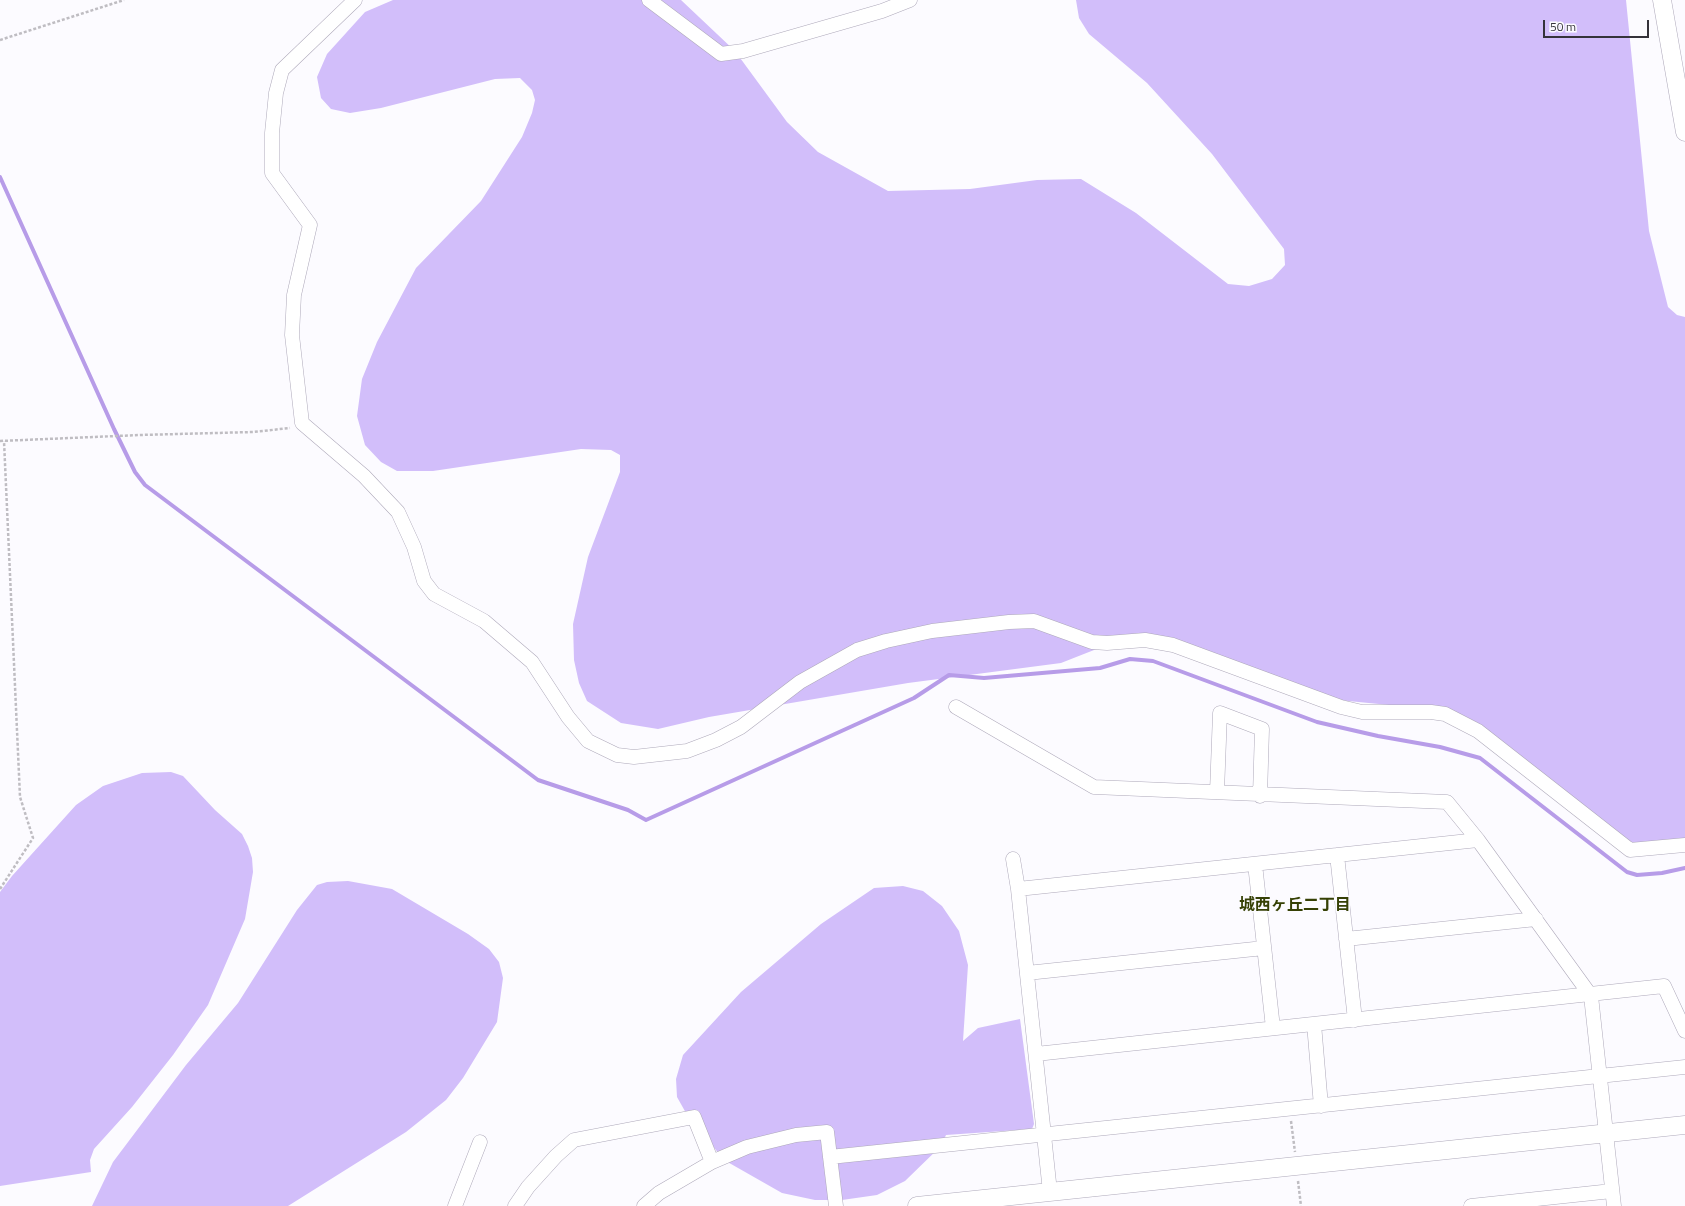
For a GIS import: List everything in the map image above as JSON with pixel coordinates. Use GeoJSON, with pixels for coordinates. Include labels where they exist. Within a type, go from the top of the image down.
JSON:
{"type":"FeatureCollection","features":[{"type":"Feature","properties":{"kind":"street"},"geometry":{"type":"LineString","coordinates":[[355,0],[282,70],[276,93],[272,133],[272,173],[310,225],[294,295],[292,335],[296,385],[302,423],[364,476],[398,512],[414,547],[424,581],[434,594],[484,621],[532,662],[568,717],[588,741],[617,755],[634,757],[687,751],[716,740],[741,727],[800,682],[857,650],[886,641],[932,631],[1009,622],[1034,621],[1092,642],[1107,643],[1145,640],[1173,645],[1341,707],[1362,712],[1431,712],[1445,714],[1478,731],[1630,850],[1685,845]]}},
{"type":"Feature","properties":{"kind":"street"},"geometry":{"type":"LineString","coordinates":[[649,0],[720,54],[750,49],[882,11],[910,0]]}},
{"type":"Feature","properties":{"kind":"street"},"geometry":{"type":"LineString","coordinates":[[1662,0],[1685,132]]}},
{"type":"Feature","properties":{"kind":"street"},"geometry":{"type":"LineString","coordinates":[[956,707],[1094,787],[1217,792],[1260,796],[1447,802],[1478,840],[1592,996],[1614,1206]]}},
{"type":"Feature","properties":{"kind":"street"},"geometry":{"type":"LineString","coordinates":[[1217,792],[1220,713],[1262,729],[1260,796]]}},
{"type":"Feature","properties":{"kind":"street"},"geometry":{"type":"LineString","coordinates":[[1018,889],[1478,840]]}},
{"type":"Feature","properties":{"kind":"street"},"geometry":{"type":"LineString","coordinates":[[1337,855],[1355,1020]]}},
{"type":"Feature","properties":{"kind":"street"},"geometry":{"type":"LineString","coordinates":[[1013,860],[1018,889],[1050,1192]]}},
{"type":"Feature","properties":{"kind":"street"},"geometry":{"type":"LineString","coordinates":[[1255,864],[1273,1028]]}},
{"type":"Feature","properties":{"kind":"street"},"geometry":{"type":"LineString","coordinates":[[1346,938],[1536,919]]}},
{"type":"Feature","properties":{"kind":"street"},"geometry":{"type":"LineString","coordinates":[[1027,973],[1264,948]]}},
{"type":"Feature","properties":{"kind":"street"},"geometry":{"type":"LineString","coordinates":[[1036,1054],[1273,1028],[1592,996],[1664,986],[1685,1031]]}},
{"type":"Feature","properties":{"kind":"street"},"geometry":{"type":"LineString","coordinates":[[1314,1024],[1322,1106]]}},
{"type":"Feature","properties":{"kind":"street"},"geometry":{"type":"LineString","coordinates":[[830,1157],[1685,1067]]}},
{"type":"Feature","properties":{"kind":"street"},"geometry":{"type":"LineString","coordinates":[[515,1206],[528,1187],[556,1156],[574,1140],[694,1117],[712,1162]]}},
{"type":"Feature","properties":{"kind":"street"},"geometry":{"type":"LineString","coordinates":[[917,1206],[990,1202],[1050,1192],[1685,1125]]}},
{"type":"Feature","properties":{"kind":"street"},"geometry":{"type":"LineString","coordinates":[[644,1206],[659,1193],[712,1162],[747,1147],[796,1135],[827,1132],[836,1206]]}},
{"type":"Feature","properties":{"kind":"street"},"geometry":{"type":"LineString","coordinates":[[455,1206],[480,1142]]}},
{"type":"Feature","properties":{"kind":"street"},"geometry":{"type":"LineString","coordinates":[[1471,1206],[1612,1191]]}},
{"type":"Feature","properties":{"kind":"path"},"geometry":{"type":"LineString","coordinates":[[0,40],[124,0]]}},
{"type":"Feature","properties":{"kind":"path"},"geometry":{"type":"LineString","coordinates":[[0,441],[140,434],[253,432],[287,429],[302,423]]}},
{"type":"Feature","properties":{"kind":"path"},"geometry":{"type":"LineString","coordinates":[[0,889],[33,838],[20,797],[4,441]]}},
{"type":"Feature","properties":{"kind":"shaded area"},"geometry":{"type":"Polygon","coordinates":[[[393,0],[681,0],[735,51],[787,122],[818,152],[888,191],[970,189],[1037,180],[1081,179],[1136,213],[1228,284],[1249,286],[1272,279],[1285,265],[1284,249],[1212,154],[1147,83],[1089,34],[1079,18],[1076,0],[1626,0],[1649,231],[1668,307],[1677,315],[1685,317],[1685,842],[1629,845],[1538,776],[1430,709],[1328,699],[1172,641],[1122,639],[1061,663],[908,683],[709,717],[658,729],[621,723],[587,701],[579,683],[574,660],[573,624],[588,557],[620,472],[620,455],[611,450],[581,449],[433,471],[397,471],[381,462],[365,445],[357,416],[362,379],[377,342],[416,268],[481,201],[522,137],[532,113],[535,100],[532,90],[520,78],[495,79],[381,108],[350,113],[331,109],[321,98],[317,77],[327,54],[365,12],[393,0]]]}},
{"type":"Feature","properties":{"kind":"shaded area"},"geometry":{"type":"Polygon","coordinates":[[[171,772],[183,776],[215,810],[242,834],[252,858],[253,872],[245,919],[208,1005],[173,1055],[132,1107],[94,1149],[90,1160],[91,1172],[0,1186],[0,892],[12,876],[76,805],[103,786],[142,773],[171,772]]]}},
{"type":"Feature","properties":{"kind":"shaded area"},"geometry":{"type":"Polygon","coordinates":[[[348,881],[392,889],[468,934],[489,949],[499,962],[503,978],[497,1022],[463,1078],[446,1100],[406,1132],[288,1206],[92,1206],[113,1162],[186,1065],[238,1003],[297,910],[317,885],[327,882],[348,881]]]}},
{"type":"Feature","properties":{"kind":"shaded area"},"geometry":{"type":"Polygon","coordinates":[[[903,886],[923,891],[942,906],[959,931],[968,965],[963,1041],[978,1028],[1020,1019],[1034,1124],[1032,1129],[946,1135],[941,1146],[905,1181],[877,1195],[842,1200],[815,1200],[782,1193],[724,1160],[686,1113],[677,1097],[676,1079],[683,1055],[741,992],[821,924],[874,888],[903,886]]]}},
{"type":"Feature","properties":{"kind":"waterway"},"geometry":{"type":"LineString","coordinates":[[0,177],[114,429],[135,472],[145,485],[538,780],[628,810],[646,820],[914,698],[949,675],[984,678],[1100,668],[1130,659],[1153,661],[1317,722],[1378,736],[1440,747],[1480,758],[1627,872],[1637,875],[1662,873],[1685,868]]}},
{"type":"Feature","properties":{"kind":"district","name":"城西ヶ丘二丁目"},"geometry":{"type":"Point","coordinates":[1295,906]}}]}
